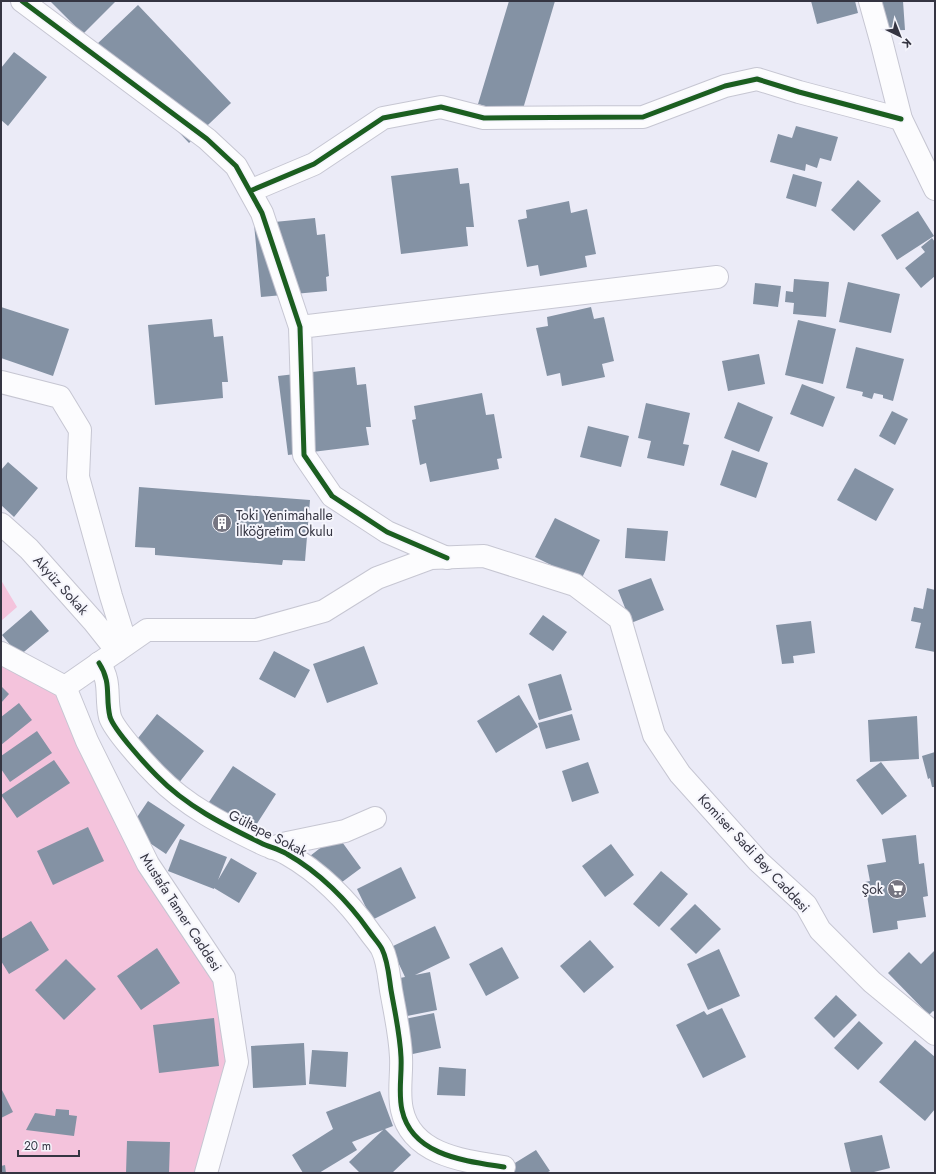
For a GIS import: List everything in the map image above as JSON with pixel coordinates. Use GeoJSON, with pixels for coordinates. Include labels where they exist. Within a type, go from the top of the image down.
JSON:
{"type":"FeatureCollection","features":[{"type":"Feature","properties":{"kind":"street"},"geometry":{"type":"LineString","coordinates":[[22,1],[207,139],[236,166],[262,213],[300,327],[304,455],[332,496],[387,532],[447,558]]}},
{"type":"Feature","properties":{"kind":"street"},"geometry":{"type":"LineString","coordinates":[[870,1],[901,119],[935,189]]}},
{"type":"Feature","properties":{"kind":"street"},"geometry":{"type":"LineString","coordinates":[[250,191],[314,164],[383,118],[441,107],[484,118],[643,117],[725,86],[757,79],[799,92],[901,119]]}},
{"type":"Feature","properties":{"kind":"street"},"geometry":{"type":"LineString","coordinates":[[300,327],[717,276]]}},
{"type":"Feature","properties":{"kind":"street"},"geometry":{"type":"LineString","coordinates":[[1,382],[60,397],[80,430],[78,477],[111,596],[122,647]]}},
{"type":"Feature","properties":{"kind":"street","name":"Akyüz Sokak"},"geometry":{"type":"LineString","coordinates":[[1,524],[29,549],[122,647]]}},
{"type":"Feature","properties":{"kind":"street","name":"Komiser Sadi Bey Caddesi"},"geometry":{"type":"LineString","coordinates":[[65,687],[147,630],[256,630],[324,611],[377,578],[431,558],[484,556],[575,585],[620,619],[654,735],[680,774],[758,861],[806,905],[820,930],[872,982],[935,1034]]}},
{"type":"Feature","properties":{"kind":"street"},"geometry":{"type":"LineString","coordinates":[[1,653],[65,687]]}},
{"type":"Feature","properties":{"kind":"street","name":"Gültepe Sokak"},"geometry":{"type":"LineString","coordinates":[[99,663],[106,673],[108,683],[108,706],[111,720],[128,743],[157,776],[173,791],[196,808],[229,827],[285,853],[307,866],[326,883],[363,922],[382,949],[396,1010],[401,1057],[400,1096],[402,1112],[410,1130],[417,1139],[426,1146],[456,1158],[504,1167]]}},
{"type":"Feature","properties":{"kind":"street","name":"Mustafa Tamer Caddesi"},"geometry":{"type":"LineString","coordinates":[[65,687],[87,741],[148,864],[224,978],[238,1062],[206,1173]]}},
{"type":"Feature","properties":{"kind":"street"},"geometry":{"type":"LineString","coordinates":[[272,848],[286,843],[345,831],[375,818]]}},
{"type":"Feature","properties":{"kind":"shaded area"},"geometry":{"type":"Polygon","coordinates":[[[1,580],[17,607],[1,621],[1,580]]]}},
{"type":"Feature","properties":{"kind":"shaded area"},"geometry":{"type":"Polygon","coordinates":[[[1,653],[65,687],[87,741],[224,978],[237,1062],[206,1173],[1,1173],[1,653]]]}},
{"type":"Feature","properties":{"kind":"building"},"geometry":{"type":"Polygon","coordinates":[[[50,1],[116,1],[83,34],[50,1]]]}},
{"type":"Feature","properties":{"kind":"building"},"geometry":{"type":"Polygon","coordinates":[[[509,1],[555,1],[517,129],[496,123],[499,110],[478,104],[509,1]]]}},
{"type":"Feature","properties":{"kind":"building"},"geometry":{"type":"Polygon","coordinates":[[[811,1],[855,1],[858,13],[817,24],[811,1]]]}},
{"type":"Feature","properties":{"kind":"building"},"geometry":{"type":"Polygon","coordinates":[[[876,1],[903,1],[905,30],[877,31],[876,1]]]}},
{"type":"Feature","properties":{"kind":"building"},"geometry":{"type":"Polygon","coordinates":[[[138,5],[231,103],[189,143],[96,45],[138,5]]]}},
{"type":"Feature","properties":{"kind":"building"},"geometry":{"type":"Polygon","coordinates":[[[14,52],[47,77],[8,126],[1,120],[1,68],[14,52]]]}},
{"type":"Feature","properties":{"kind":"building"},"geometry":{"type":"Polygon","coordinates":[[[796,126],[838,137],[831,161],[820,158],[817,168],[806,164],[805,171],[770,162],[778,134],[792,138],[796,126]]]}},
{"type":"Feature","properties":{"kind":"building"},"geometry":{"type":"Polygon","coordinates":[[[458,168],[460,184],[469,183],[474,227],[466,227],[468,246],[401,254],[391,176],[458,168]]]}},
{"type":"Feature","properties":{"kind":"building"},"geometry":{"type":"Polygon","coordinates":[[[793,174],[822,182],[816,207],[786,198],[793,174]]]}},
{"type":"Feature","properties":{"kind":"building"},"geometry":{"type":"Polygon","coordinates":[[[858,180],[881,201],[854,231],[831,210],[858,180]]]}},
{"type":"Feature","properties":{"kind":"building"},"geometry":{"type":"Polygon","coordinates":[[[569,201],[571,213],[587,209],[596,254],[585,256],[587,267],[540,276],[538,265],[527,267],[518,220],[527,218],[526,210],[569,201]]]}},
{"type":"Feature","properties":{"kind":"building"},"geometry":{"type":"Polygon","coordinates":[[[918,211],[934,236],[897,260],[881,235],[918,211]]]}},
{"type":"Feature","properties":{"kind":"building"},"geometry":{"type":"Polygon","coordinates":[[[315,218],[317,235],[325,234],[329,276],[326,277],[327,291],[261,297],[254,224],[315,218]]]}},
{"type":"Feature","properties":{"kind":"building"},"geometry":{"type":"Polygon","coordinates":[[[932,238],[935,242],[935,276],[921,288],[905,268],[925,252],[921,247],[932,238]]]}},
{"type":"Feature","properties":{"kind":"building"},"geometry":{"type":"Polygon","coordinates":[[[794,279],[829,282],[826,317],[793,314],[794,303],[785,302],[786,291],[793,292],[794,279]]]}},
{"type":"Feature","properties":{"kind":"building"},"geometry":{"type":"Polygon","coordinates":[[[848,282],[900,294],[891,333],[839,322],[848,282]]]}},
{"type":"Feature","properties":{"kind":"building"},"geometry":{"type":"Polygon","coordinates":[[[755,283],[781,286],[778,307],[753,304],[755,283]]]}},
{"type":"Feature","properties":{"kind":"building"},"geometry":{"type":"Polygon","coordinates":[[[1,307],[69,329],[53,376],[1,358],[1,307]]]}},
{"type":"Feature","properties":{"kind":"building"},"geometry":{"type":"Polygon","coordinates":[[[591,307],[594,319],[604,317],[614,361],[602,364],[605,377],[562,386],[560,373],[547,376],[536,328],[548,326],[547,317],[591,307]]]}},
{"type":"Feature","properties":{"kind":"building"},"geometry":{"type":"Polygon","coordinates":[[[212,319],[214,337],[223,336],[228,382],[222,382],[223,398],[155,405],[148,325],[212,319]]]}},
{"type":"Feature","properties":{"kind":"building"},"geometry":{"type":"Polygon","coordinates":[[[798,320],[836,329],[823,384],[785,375],[798,320]]]}},
{"type":"Feature","properties":{"kind":"building"},"geometry":{"type":"Polygon","coordinates":[[[856,347],[904,359],[893,401],[883,398],[883,395],[874,393],[872,399],[862,396],[863,392],[846,388],[856,347]]]}},
{"type":"Feature","properties":{"kind":"building"},"geometry":{"type":"Polygon","coordinates":[[[759,354],[765,384],[728,391],[722,361],[759,354]]]}},
{"type":"Feature","properties":{"kind":"building"},"geometry":{"type":"Polygon","coordinates":[[[355,367],[357,385],[366,384],[371,427],[366,427],[369,445],[288,455],[278,376],[355,367]]]}},
{"type":"Feature","properties":{"kind":"building"},"geometry":{"type":"Polygon","coordinates":[[[802,384],[835,397],[823,427],[790,414],[802,384]]]}},
{"type":"Feature","properties":{"kind":"building"},"geometry":{"type":"Polygon","coordinates":[[[482,393],[486,415],[494,414],[502,458],[497,459],[499,469],[430,482],[426,463],[420,465],[412,420],[416,419],[414,406],[482,393]]]}},
{"type":"Feature","properties":{"kind":"building"},"geometry":{"type":"Polygon","coordinates":[[[738,402],[773,417],[759,452],[724,438],[738,402]]]}},
{"type":"Feature","properties":{"kind":"building"},"geometry":{"type":"Polygon","coordinates":[[[646,403],[690,413],[683,444],[689,445],[684,466],[647,458],[651,441],[638,438],[646,403]]]}},
{"type":"Feature","properties":{"kind":"building"},"geometry":{"type":"Polygon","coordinates":[[[892,411],[908,419],[895,445],[879,436],[892,411]]]}},
{"type":"Feature","properties":{"kind":"building"},"geometry":{"type":"Polygon","coordinates":[[[588,426],[629,436],[621,467],[580,457],[588,426]]]}},
{"type":"Feature","properties":{"kind":"building"},"geometry":{"type":"Polygon","coordinates":[[[732,450],[768,463],[756,498],[720,485],[732,450]]]}},
{"type":"Feature","properties":{"kind":"building"},"geometry":{"type":"Polygon","coordinates":[[[8,462],[38,488],[14,517],[1,505],[1,470],[8,462]]]}},
{"type":"Feature","properties":{"kind":"building"},"geometry":{"type":"Polygon","coordinates":[[[855,468],[894,489],[876,521],[837,500],[855,468]]]}},
{"type":"Feature","properties":{"kind":"building","name":"Toki Yenimahalle İlköğretim Okulu"},"geometry":{"type":"Polygon","coordinates":[[[139,487],[310,500],[305,561],[283,560],[282,565],[155,555],[155,548],[135,547],[139,487]]]}},
{"type":"Feature","properties":{"kind":"building"},"geometry":{"type":"Polygon","coordinates":[[[555,518],[600,540],[581,580],[535,557],[555,518]]]}},
{"type":"Feature","properties":{"kind":"building"},"geometry":{"type":"Polygon","coordinates":[[[627,528],[668,531],[665,561],[625,558],[627,528]]]}},
{"type":"Feature","properties":{"kind":"building"},"geometry":{"type":"Polygon","coordinates":[[[651,578],[664,610],[631,623],[618,590],[651,578]]]}},
{"type":"Feature","properties":{"kind":"building"},"geometry":{"type":"Polygon","coordinates":[[[927,588],[935,590],[935,652],[915,648],[921,623],[911,621],[914,607],[923,609],[927,588]]]}},
{"type":"Feature","properties":{"kind":"building"},"geometry":{"type":"Polygon","coordinates":[[[31,610],[49,631],[19,656],[2,635],[31,610]]]}},
{"type":"Feature","properties":{"kind":"building"},"geometry":{"type":"Polygon","coordinates":[[[543,615],[567,632],[553,651],[529,634],[543,615]]]}},
{"type":"Feature","properties":{"kind":"building"},"geometry":{"type":"Polygon","coordinates":[[[811,621],[815,653],[793,656],[794,663],[782,664],[776,625],[811,621]]]}},
{"type":"Feature","properties":{"kind":"building"},"geometry":{"type":"Polygon","coordinates":[[[364,646],[378,684],[327,703],[313,664],[364,646]]]}},
{"type":"Feature","properties":{"kind":"building"},"geometry":{"type":"Polygon","coordinates":[[[274,651],[310,670],[295,698],[259,679],[274,651]]]}},
{"type":"Feature","properties":{"kind":"building"},"geometry":{"type":"Polygon","coordinates":[[[561,674],[572,710],[539,720],[528,684],[561,674]]]}},
{"type":"Feature","properties":{"kind":"building"},"geometry":{"type":"Polygon","coordinates":[[[1,686],[9,694],[1,703],[1,686]]]}},
{"type":"Feature","properties":{"kind":"building"},"geometry":{"type":"Polygon","coordinates":[[[519,695],[538,727],[496,753],[477,721],[519,695]]]}},
{"type":"Feature","properties":{"kind":"building"},"geometry":{"type":"Polygon","coordinates":[[[19,703],[32,720],[1,745],[1,717],[19,703]]]}},
{"type":"Feature","properties":{"kind":"building"},"geometry":{"type":"Polygon","coordinates":[[[157,714],[204,751],[178,784],[131,747],[157,714]]]}},
{"type":"Feature","properties":{"kind":"building"},"geometry":{"type":"Polygon","coordinates":[[[572,714],[580,740],[546,749],[538,723],[572,714]]]}},
{"type":"Feature","properties":{"kind":"building"},"geometry":{"type":"Polygon","coordinates":[[[917,716],[919,759],[870,762],[868,720],[917,716]]]}},
{"type":"Feature","properties":{"kind":"building"},"geometry":{"type":"Polygon","coordinates":[[[37,731],[52,753],[10,782],[1,769],[1,756],[37,731]]]}},
{"type":"Feature","properties":{"kind":"building"},"geometry":{"type":"Polygon","coordinates":[[[935,752],[935,787],[932,787],[930,778],[928,779],[922,756],[935,752]]]}},
{"type":"Feature","properties":{"kind":"building"},"geometry":{"type":"Polygon","coordinates":[[[54,760],[70,783],[17,818],[1,795],[54,760]]]}},
{"type":"Feature","properties":{"kind":"building"},"geometry":{"type":"Polygon","coordinates":[[[588,762],[599,793],[572,802],[562,771],[588,762]]]}},
{"type":"Feature","properties":{"kind":"building"},"geometry":{"type":"Polygon","coordinates":[[[881,762],[907,796],[882,815],[856,780],[881,762]]]}},
{"type":"Feature","properties":{"kind":"building"},"geometry":{"type":"Polygon","coordinates":[[[233,766],[276,794],[251,833],[207,805],[233,766]]]}},
{"type":"Feature","properties":{"kind":"building"},"geometry":{"type":"Polygon","coordinates":[[[148,801],[185,825],[166,854],[129,829],[148,801]]]}},
{"type":"Feature","properties":{"kind":"building"},"geometry":{"type":"Polygon","coordinates":[[[88,827],[104,861],[53,885],[37,851],[88,827]]]}},
{"type":"Feature","properties":{"kind":"building"},"geometry":{"type":"Polygon","coordinates":[[[337,835],[361,868],[334,888],[310,856],[337,835]]]}},
{"type":"Feature","properties":{"kind":"building","name":"Şok"},"geometry":{"type":"Polygon","coordinates":[[[916,835],[919,864],[924,863],[928,896],[923,897],[926,917],[897,921],[898,929],[873,933],[865,882],[870,881],[867,865],[886,862],[882,839],[916,835]]]}},
{"type":"Feature","properties":{"kind":"building"},"geometry":{"type":"Polygon","coordinates":[[[180,839],[227,857],[218,880],[231,858],[257,873],[239,903],[214,888],[168,871],[180,839]]]}},
{"type":"Feature","properties":{"kind":"building"},"geometry":{"type":"Polygon","coordinates":[[[611,844],[634,875],[605,897],[582,866],[611,844]]]}},
{"type":"Feature","properties":{"kind":"building"},"geometry":{"type":"Polygon","coordinates":[[[401,867],[416,898],[372,920],[357,889],[401,867]]]}},
{"type":"Feature","properties":{"kind":"building"},"geometry":{"type":"Polygon","coordinates":[[[661,871],[688,894],[659,927],[633,904],[661,871]]]}},
{"type":"Feature","properties":{"kind":"building"},"geometry":{"type":"Polygon","coordinates":[[[695,904],[721,929],[696,954],[670,929],[695,904]]]}},
{"type":"Feature","properties":{"kind":"building"},"geometry":{"type":"Polygon","coordinates":[[[31,921],[49,950],[9,974],[1,961],[1,939],[31,921]]]}},
{"type":"Feature","properties":{"kind":"building"},"geometry":{"type":"Polygon","coordinates":[[[435,926],[450,958],[415,975],[430,972],[437,1010],[402,1017],[395,979],[405,977],[391,947],[435,926]]]}},
{"type":"Feature","properties":{"kind":"building"},"geometry":{"type":"Polygon","coordinates":[[[590,940],[614,967],[584,993],[560,966],[590,940]]]}},
{"type":"Feature","properties":{"kind":"building"},"geometry":{"type":"Polygon","coordinates":[[[502,947],[519,978],[486,996],[469,964],[502,947]]]}},
{"type":"Feature","properties":{"kind":"building"},"geometry":{"type":"Polygon","coordinates":[[[157,948],[180,983],[141,1010],[117,976],[157,948]]]}},
{"type":"Feature","properties":{"kind":"building"},"geometry":{"type":"Polygon","coordinates":[[[719,949],[740,996],[708,1010],[687,964],[719,949]]]}},
{"type":"Feature","properties":{"kind":"building"},"geometry":{"type":"Polygon","coordinates":[[[935,950],[935,1012],[933,1011],[929,1015],[888,973],[909,952],[921,964],[935,950]]]}},
{"type":"Feature","properties":{"kind":"building"},"geometry":{"type":"Polygon","coordinates":[[[66,959],[96,989],[64,1020],[35,990],[66,959]]]}},
{"type":"Feature","properties":{"kind":"building"},"geometry":{"type":"Polygon","coordinates":[[[836,995],[857,1015],[834,1038],[814,1018],[836,995]]]}},
{"type":"Feature","properties":{"kind":"building"},"geometry":{"type":"Polygon","coordinates":[[[722,1008],[746,1057],[703,1078],[676,1025],[704,1011],[707,1015],[722,1008]]]}},
{"type":"Feature","properties":{"kind":"building"},"geometry":{"type":"Polygon","coordinates":[[[434,1013],[441,1048],[408,1055],[400,1020],[434,1013]]]}},
{"type":"Feature","properties":{"kind":"building"},"geometry":{"type":"Polygon","coordinates":[[[214,1018],[219,1066],[159,1073],[153,1025],[214,1018]]]}},
{"type":"Feature","properties":{"kind":"building"},"geometry":{"type":"Polygon","coordinates":[[[859,1021],[883,1043],[858,1070],[834,1048],[859,1021]]]}},
{"type":"Feature","properties":{"kind":"building"},"geometry":{"type":"Polygon","coordinates":[[[915,1040],[935,1057],[935,1109],[925,1121],[879,1082],[915,1040]]]}},
{"type":"Feature","properties":{"kind":"building"},"geometry":{"type":"Polygon","coordinates":[[[304,1043],[306,1085],[253,1088],[251,1046],[304,1043]]]}},
{"type":"Feature","properties":{"kind":"building"},"geometry":{"type":"Polygon","coordinates":[[[312,1050],[348,1052],[346,1087],[309,1084],[312,1050]]]}},
{"type":"Feature","properties":{"kind":"building"},"geometry":{"type":"Polygon","coordinates":[[[439,1067],[466,1069],[465,1096],[437,1095],[439,1067]]]}},
{"type":"Feature","properties":{"kind":"building"},"geometry":{"type":"Polygon","coordinates":[[[1,1088],[13,1112],[1,1118],[1,1088]]]}},
{"type":"Feature","properties":{"kind":"building"},"geometry":{"type":"Polygon","coordinates":[[[380,1091],[393,1126],[385,1129],[411,1155],[392,1173],[360,1173],[349,1162],[383,1130],[352,1142],[357,1150],[319,1173],[303,1173],[292,1155],[333,1129],[326,1112],[380,1091]]]}},
{"type":"Feature","properties":{"kind":"building"},"geometry":{"type":"Polygon","coordinates":[[[56,1109],[69,1110],[69,1115],[77,1116],[74,1136],[26,1130],[35,1113],[55,1116],[56,1109]]]}},
{"type":"Feature","properties":{"kind":"building"},"geometry":{"type":"Polygon","coordinates":[[[882,1135],[890,1168],[870,1173],[851,1173],[844,1143],[882,1135]]]}},
{"type":"Feature","properties":{"kind":"building"},"geometry":{"type":"Polygon","coordinates":[[[127,1141],[170,1142],[169,1173],[126,1173],[127,1141]]]}},
{"type":"Feature","properties":{"kind":"building"},"geometry":{"type":"Polygon","coordinates":[[[536,1150],[550,1171],[546,1173],[515,1173],[510,1166],[536,1150]]]}},
{"type":"Feature","properties":{"kind":"building"},"geometry":{"type":"Polygon","coordinates":[[[5,1165],[6,1173],[1,1173],[1,1166],[5,1165]]]}},
{"type":"Feature","properties":{"kind":"cycle path"},"geometry":{"type":"LineString","coordinates":[[22,1],[207,139],[236,166],[262,213],[300,327],[304,455],[332,496],[387,532],[447,558]]}},
{"type":"Feature","properties":{"kind":"cycle path"},"geometry":{"type":"LineString","coordinates":[[250,191],[314,164],[383,118],[441,107],[484,118],[643,117],[725,86],[757,79],[799,92],[901,119]]}},
{"type":"Feature","properties":{"kind":"cycle path"},"geometry":{"type":"LineString","coordinates":[[99,663],[106,677],[110,717],[113,723],[131,747],[157,776],[180,797],[219,822],[284,852],[310,869],[342,898],[379,944],[387,964],[398,1032],[401,1057],[400,1097],[402,1110],[408,1125],[417,1137],[429,1147],[442,1154],[473,1162],[504,1167]]}},
{"type":"Feature","properties":{"kind":"place","name":"Toki Yenimahalle İlköğretim Okulu"},"geometry":{"type":"Point","coordinates":[222,523]}},
{"type":"Feature","properties":{"kind":"place","name":"Şok"},"geometry":{"type":"Point","coordinates":[897,889]}}]}
